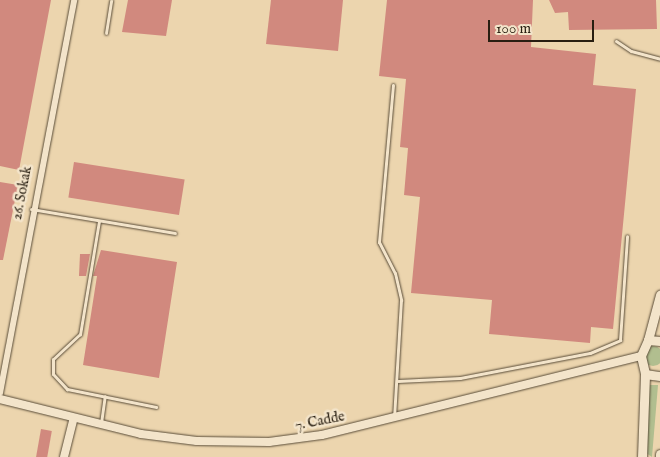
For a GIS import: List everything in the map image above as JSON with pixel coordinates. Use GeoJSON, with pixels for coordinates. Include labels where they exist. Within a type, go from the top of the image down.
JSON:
{"type":"FeatureCollection","features":[{"type":"Feature","properties":{"kind":"main road"},"geometry":{"type":"LineString","coordinates":[[643,457],[645,374],[641,356],[648,340],[660,295]]}},
{"type":"Feature","properties":{"kind":"main road"},"geometry":{"type":"LineString","coordinates":[[648,340],[660,341]]}},
{"type":"Feature","properties":{"kind":"main road"},"geometry":{"type":"LineString","coordinates":[[645,374],[660,376]]}},
{"type":"Feature","properties":{"kind":"street","name":"26. Sokak"},"geometry":{"type":"LineString","coordinates":[[0,393],[31,209],[74,0]]}},
{"type":"Feature","properties":{"kind":"street","name":"7. Cadde"},"geometry":{"type":"LineString","coordinates":[[0,399],[73,420],[197,441],[269,442],[394,418],[641,356]]}},
{"type":"Feature","properties":{"kind":"street"},"geometry":{"type":"LineString","coordinates":[[64,457],[73,420]]}},
{"type":"Feature","properties":{"kind":"lane"},"geometry":{"type":"LineString","coordinates":[[106,32],[111,0]]}},
{"type":"Feature","properties":{"kind":"lane"},"geometry":{"type":"LineString","coordinates":[[616,41],[631,51],[660,59]]}},
{"type":"Feature","properties":{"kind":"lane"},"geometry":{"type":"LineString","coordinates":[[393,85],[379,242],[400,287],[398,381],[394,418]]}},
{"type":"Feature","properties":{"kind":"lane"},"geometry":{"type":"LineString","coordinates":[[31,209],[175,232]]}},
{"type":"Feature","properties":{"kind":"lane"},"geometry":{"type":"LineString","coordinates":[[99,221],[80,334],[53,359],[52,374],[67,389],[156,407]]}},
{"type":"Feature","properties":{"kind":"lane"},"geometry":{"type":"LineString","coordinates":[[398,381],[460,378],[590,354],[620,340],[627,236]]}},
{"type":"Feature","properties":{"kind":"lane"},"geometry":{"type":"LineString","coordinates":[[101,425],[106,396]]}},
{"type":"Feature","properties":{"kind":"green space"},"geometry":{"type":"Polygon","coordinates":[[[653,346],[660,349],[663,356],[660,363],[653,366],[646,363],[643,356],[646,349],[653,346]]]}},
{"type":"Feature","properties":{"kind":"green space"},"geometry":{"type":"Polygon","coordinates":[[[649,385],[658,385],[652,457],[646,453],[649,385]]]}},
{"type":"Feature","properties":{"kind":"building"},"geometry":{"type":"Polygon","coordinates":[[[0,0],[51,0],[19,170],[0,166],[0,0]]]}},
{"type":"Feature","properties":{"kind":"building"},"geometry":{"type":"Polygon","coordinates":[[[128,0],[172,0],[166,36],[122,32],[128,0]]]}},
{"type":"Feature","properties":{"kind":"building"},"geometry":{"type":"Polygon","coordinates":[[[271,0],[343,0],[338,51],[266,44],[271,0]]]}},
{"type":"Feature","properties":{"kind":"building"},"geometry":{"type":"Polygon","coordinates":[[[387,0],[533,0],[531,47],[596,54],[593,85],[636,89],[613,329],[591,327],[590,343],[489,334],[492,300],[411,293],[420,197],[404,195],[408,148],[400,147],[406,79],[379,76],[387,0]]]}},
{"type":"Feature","properties":{"kind":"building"},"geometry":{"type":"Polygon","coordinates":[[[549,0],[656,0],[657,29],[569,30],[568,12],[555,13],[549,0]]]}},
{"type":"Feature","properties":{"kind":"building"},"geometry":{"type":"Polygon","coordinates":[[[74,162],[185,180],[179,215],[68,198],[74,162]]]}},
{"type":"Feature","properties":{"kind":"building"},"geometry":{"type":"Polygon","coordinates":[[[0,182],[18,185],[3,260],[0,260],[0,182]]]}},
{"type":"Feature","properties":{"kind":"building"},"geometry":{"type":"Polygon","coordinates":[[[101,250],[177,262],[159,378],[83,365],[97,276],[93,276],[101,250]]]}},
{"type":"Feature","properties":{"kind":"building"},"geometry":{"type":"Polygon","coordinates":[[[80,254],[90,254],[86,276],[79,276],[80,254]]]}},
{"type":"Feature","properties":{"kind":"building"},"geometry":{"type":"Polygon","coordinates":[[[41,429],[52,431],[47,457],[36,457],[41,429]]]}}]}
